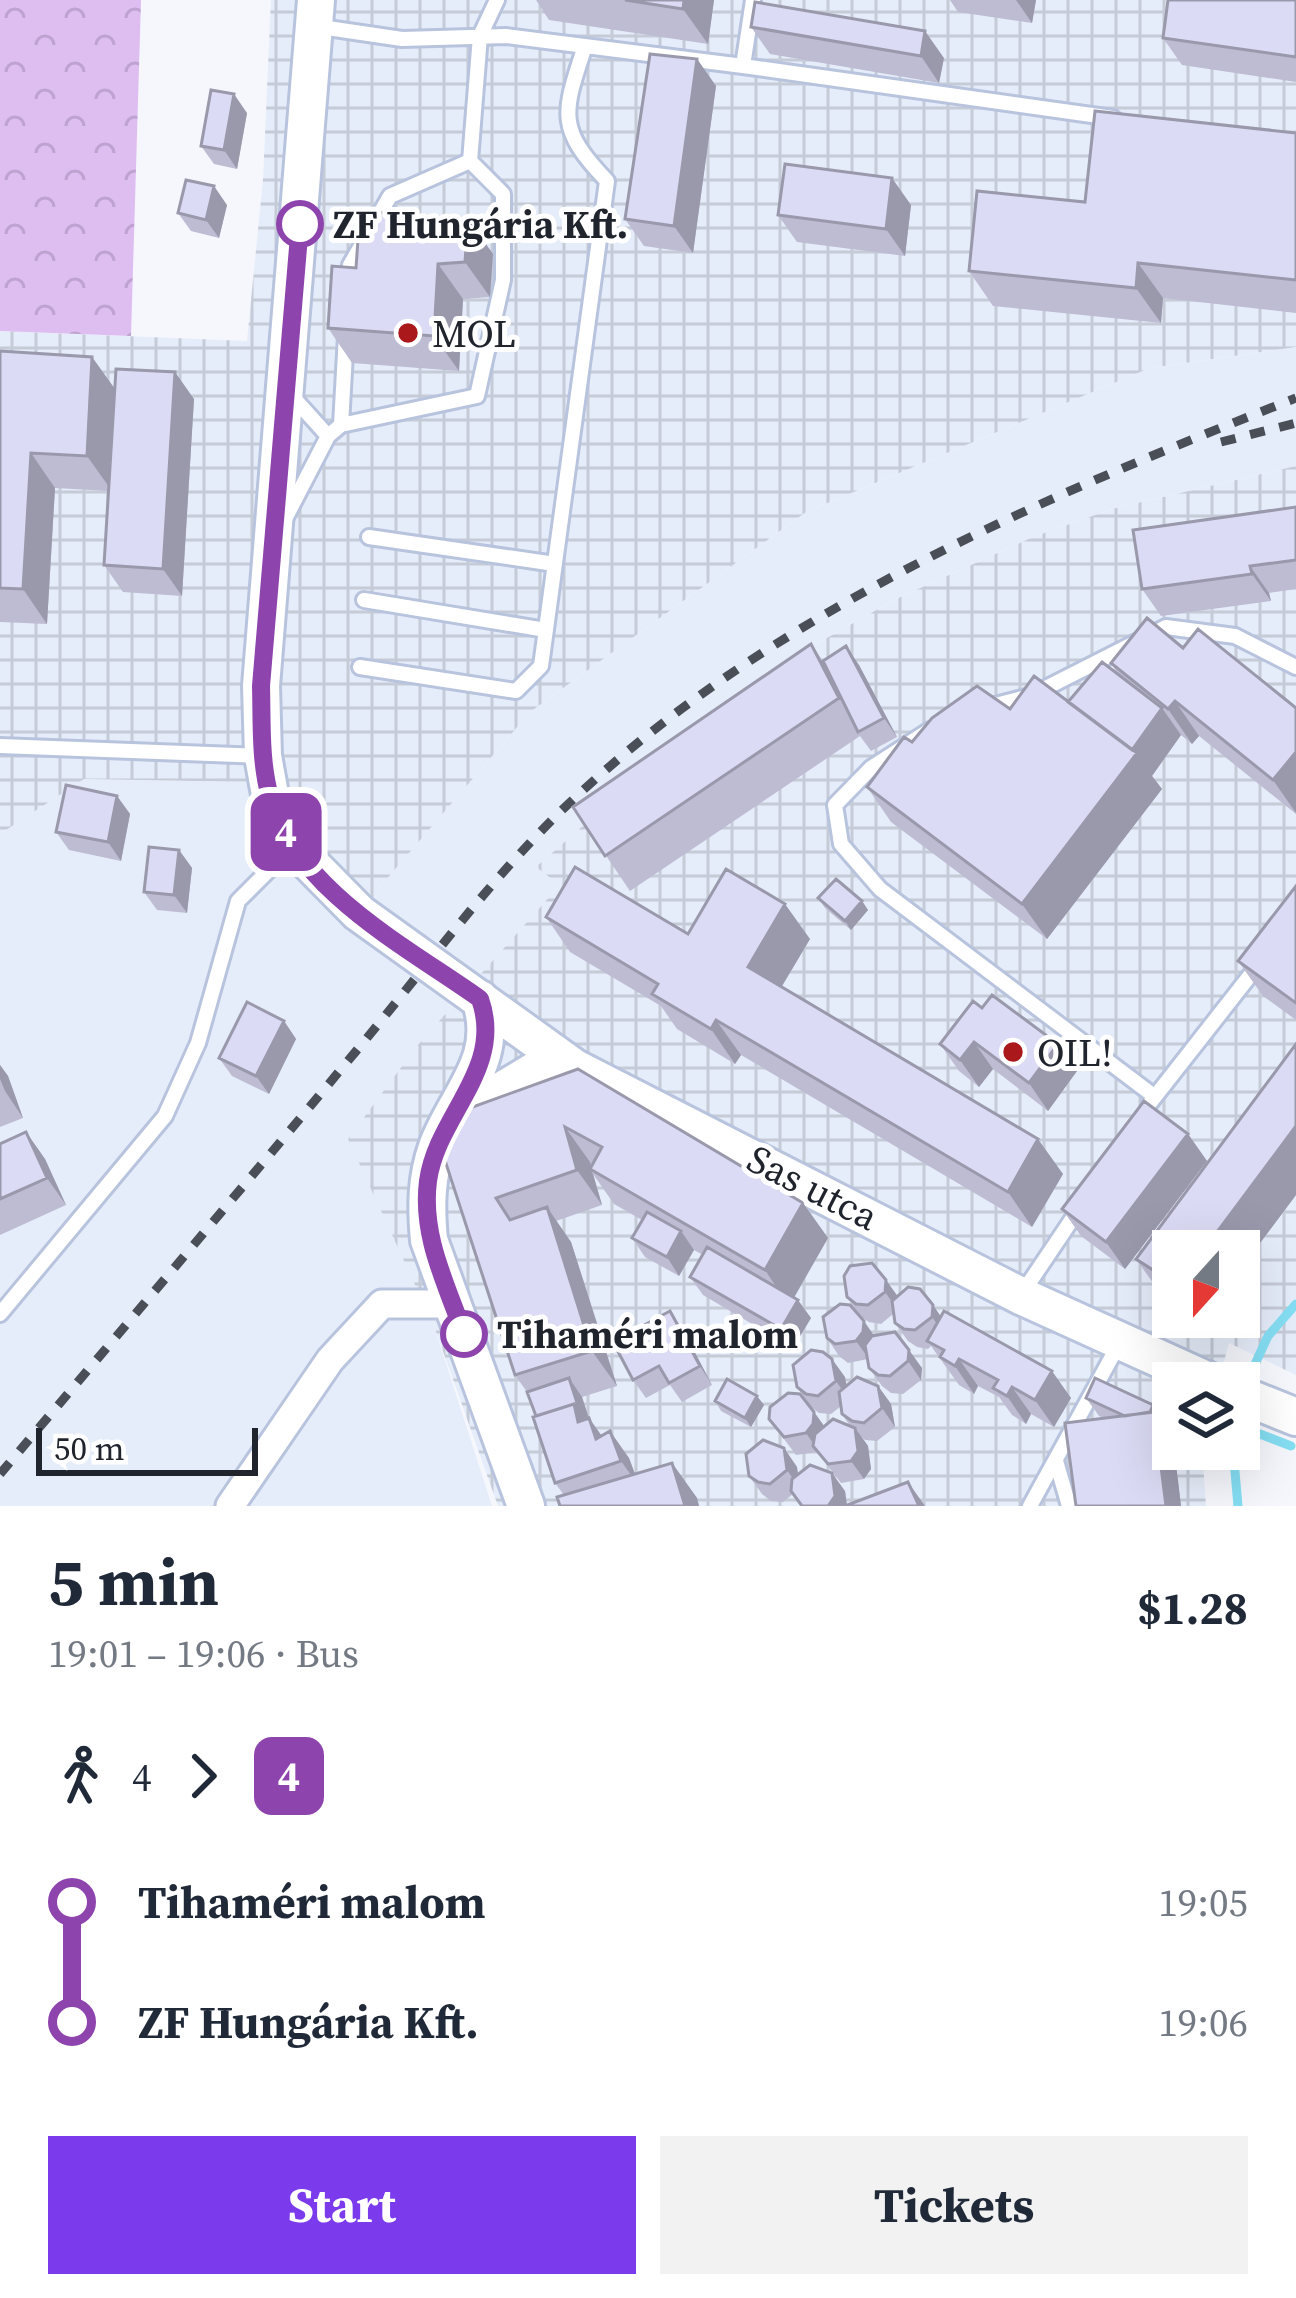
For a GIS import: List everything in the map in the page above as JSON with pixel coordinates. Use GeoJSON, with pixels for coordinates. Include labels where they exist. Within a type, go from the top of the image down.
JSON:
{"type":"FeatureCollection","features":[{"type":"Feature","properties":{"kind":"main road"},"geometry":{"type":"LineString","coordinates":[[293,846],[271,800],[263,756],[261,686],[315,13]]}},
{"type":"Feature","properties":{"kind":"main road","name":"Sas utca"},"geometry":{"type":"LineString","coordinates":[[293,846],[359,913],[480,999],[525,1047],[575,1068],[1021,1296],[1166,1362]]}},
{"type":"Feature","properties":{"kind":"main road"},"geometry":{"type":"LineString","coordinates":[[480,999],[488,1022],[483,1061],[448,1123],[429,1175],[429,1240],[526,1506]]}},
{"type":"Feature","properties":{"kind":"main road"},"geometry":{"type":"LineString","coordinates":[[483,1061],[525,1047]]}},
{"type":"Feature","properties":{"kind":"main road"},"geometry":{"type":"LineString","coordinates":[[448,1123],[525,1047]]}},
{"type":"Feature","properties":{"kind":"street"},"geometry":{"type":"LineString","coordinates":[[230,1506],[330,1360],[382,1304],[453,1304]]}},
{"type":"Feature","properties":{"kind":"lane"},"geometry":{"type":"LineString","coordinates":[[275,539],[328,436],[341,425],[477,396],[503,280],[503,194],[470,161],[480,36],[497,0]]}},
{"type":"Feature","properties":{"kind":"lane"},"geometry":{"type":"LineString","coordinates":[[743,66],[753,0]]}},
{"type":"Feature","properties":{"kind":"lane"},"geometry":{"type":"LineString","coordinates":[[315,13],[403,39],[480,36],[585,46],[1135,121]]}},
{"type":"Feature","properties":{"kind":"lane"},"geometry":{"type":"LineString","coordinates":[[360,667],[516,691],[541,667],[607,181],[574,146],[565,109],[585,46]]}},
{"type":"Feature","properties":{"kind":"lane"},"geometry":{"type":"LineString","coordinates":[[341,425],[350,265],[390,196],[470,161]]}},
{"type":"Feature","properties":{"kind":"lane"},"geometry":{"type":"LineString","coordinates":[[288,391],[328,436]]}},
{"type":"Feature","properties":{"kind":"lane"},"geometry":{"type":"LineString","coordinates":[[369,537],[555,564]]}},
{"type":"Feature","properties":{"kind":"lane"},"geometry":{"type":"LineString","coordinates":[[364,600],[546,630]]}},
{"type":"Feature","properties":{"kind":"lane"},"geometry":{"type":"LineString","coordinates":[[967,713],[1030,696],[1166,627],[1235,636],[1296,667]]}},
{"type":"Feature","properties":{"kind":"lane"},"geometry":{"type":"LineString","coordinates":[[951,720],[871,768],[835,805],[841,844],[880,890],[1154,1096]]}},
{"type":"Feature","properties":{"kind":"lane"},"geometry":{"type":"LineString","coordinates":[[0,746],[263,756]]}},
{"type":"Feature","properties":{"kind":"lane"},"geometry":{"type":"LineString","coordinates":[[0,1314],[165,1116],[198,1043],[238,901],[293,846]]}},
{"type":"Feature","properties":{"kind":"lane"},"geometry":{"type":"LineString","coordinates":[[1142,1114],[1268,953]]}},
{"type":"Feature","properties":{"kind":"lane"},"geometry":{"type":"LineString","coordinates":[[1021,1296],[1094,1187]]}},
{"type":"Feature","properties":{"kind":"lane"},"geometry":{"type":"LineString","coordinates":[[1030,1506],[1120,1342]]}},
{"type":"Feature","properties":{"kind":"lane"},"geometry":{"type":"LineString","coordinates":[[1056,1461],[1069,1506]]}},
{"type":"Feature","properties":{"kind":"shaded area"},"geometry":{"type":"Polygon","coordinates":[[[271,0],[1296,0],[1296,347],[1150,368],[806,512],[530,712],[379,888],[359,942],[264,839],[252,782],[84,779],[0,834],[0,331],[247,341],[263,179],[271,0]]]}},
{"type":"Feature","properties":{"kind":"shaded area"},"geometry":{"type":"Polygon","coordinates":[[[1296,347],[1296,466],[1112,509],[1033,537],[894,600],[772,669],[711,714],[537,867],[561,884],[417,1046],[434,1326],[492,1506],[0,1506],[0,834],[84,779],[253,782],[379,888],[530,712],[806,512],[1150,368],[1296,347]]]}},
{"type":"Feature","properties":{"kind":"shaded area"},"geometry":{"type":"Polygon","coordinates":[[[1296,466],[1296,1375],[1229,1343],[1224,1362],[1152,1362],[1152,1470],[1203,1470],[1206,1506],[498,1506],[434,1326],[348,1139],[417,1046],[560,885],[536,867],[711,714],[772,669],[894,600],[1033,537],[1112,509],[1296,466]]]}},
{"type":"Feature","properties":{"kind":"green space"},"geometry":{"type":"Polygon","coordinates":[[[0,0],[141,0],[131,336],[0,331],[0,0]]]}},
{"type":"Feature","properties":{"kind":"building"},"geometry":{"type":"Polygon","coordinates":[[[625,0],[684,0],[683,9],[625,0]]]}},
{"type":"Feature","properties":{"kind":"building"},"geometry":{"type":"Polygon","coordinates":[[[1168,0],[1296,0],[1296,57],[1163,38],[1168,0]]]}},
{"type":"Feature","properties":{"kind":"building"},"geometry":{"type":"Polygon","coordinates":[[[755,2],[925,31],[921,56],[751,27],[755,2]]]}},
{"type":"Feature","properties":{"kind":"building"},"geometry":{"type":"Polygon","coordinates":[[[650,54],[697,59],[674,226],[625,219],[650,54]]]}},
{"type":"Feature","properties":{"kind":"building"},"geometry":{"type":"Polygon","coordinates":[[[211,90],[234,94],[224,150],[201,146],[211,90]]]}},
{"type":"Feature","properties":{"kind":"building"},"geometry":{"type":"Polygon","coordinates":[[[1095,111],[1296,133],[1296,280],[1138,263],[1136,288],[969,271],[977,191],[1085,202],[1095,111]]]}},
{"type":"Feature","properties":{"kind":"building"},"geometry":{"type":"Polygon","coordinates":[[[785,164],[892,178],[886,229],[778,215],[785,164]]]}},
{"type":"Feature","properties":{"kind":"building"},"geometry":{"type":"Polygon","coordinates":[[[186,180],[214,186],[206,220],[178,213],[186,180]]]}},
{"type":"Feature","properties":{"kind":"building"},"geometry":{"type":"Polygon","coordinates":[[[360,211],[468,219],[465,262],[438,264],[434,336],[328,328],[332,266],[356,268],[360,211]]]}},
{"type":"Feature","properties":{"kind":"building"},"geometry":{"type":"Polygon","coordinates":[[[0,351],[92,357],[87,456],[31,453],[23,589],[0,588],[0,351]]]}},
{"type":"Feature","properties":{"kind":"building"},"geometry":{"type":"Polygon","coordinates":[[[116,369],[175,372],[163,569],[104,565],[116,369]]]}},
{"type":"Feature","properties":{"kind":"building"},"geometry":{"type":"Polygon","coordinates":[[[1296,507],[1296,560],[1250,566],[1252,574],[1142,589],[1133,530],[1296,507]]]}},
{"type":"Feature","properties":{"kind":"building"},"geometry":{"type":"Polygon","coordinates":[[[1147,618],[1183,648],[1198,629],[1296,708],[1296,752],[1273,780],[1175,701],[1168,709],[1111,663],[1147,618]]]}},
{"type":"Feature","properties":{"kind":"building"},"geometry":{"type":"Polygon","coordinates":[[[811,644],[839,698],[605,856],[573,807],[811,644]]]}},
{"type":"Feature","properties":{"kind":"building"},"geometry":{"type":"Polygon","coordinates":[[[846,646],[884,718],[858,732],[823,661],[846,646]]]}},
{"type":"Feature","properties":{"kind":"building"},"geometry":{"type":"Polygon","coordinates":[[[1102,662],[1162,708],[1132,750],[1068,702],[1102,662]]]}},
{"type":"Feature","properties":{"kind":"building"},"geometry":{"type":"Polygon","coordinates":[[[1034,676],[1137,753],[1022,904],[867,787],[904,737],[912,742],[932,718],[977,686],[1010,709],[1034,676]]]}},
{"type":"Feature","properties":{"kind":"building"},"geometry":{"type":"Polygon","coordinates":[[[66,785],[117,796],[108,842],[56,832],[66,785]]]}},
{"type":"Feature","properties":{"kind":"building"},"geometry":{"type":"Polygon","coordinates":[[[149,847],[179,850],[174,895],[144,892],[149,847]]]}},
{"type":"Feature","properties":{"kind":"building"},"geometry":{"type":"Polygon","coordinates":[[[575,867],[688,934],[726,869],[785,904],[748,967],[1038,1139],[1008,1192],[716,1020],[711,1029],[652,994],[658,984],[546,917],[575,867]]]}},
{"type":"Feature","properties":{"kind":"building"},"geometry":{"type":"Polygon","coordinates":[[[836,879],[862,901],[845,921],[818,898],[836,879]]]}},
{"type":"Feature","properties":{"kind":"building"},"geometry":{"type":"Polygon","coordinates":[[[1296,886],[1296,1003],[1238,961],[1296,886]]]}},
{"type":"Feature","properties":{"kind":"building"},"geometry":{"type":"Polygon","coordinates":[[[992,995],[1058,1044],[1029,1083],[974,1042],[960,1060],[940,1044],[973,1001],[982,1008],[992,995]]]}},
{"type":"Feature","properties":{"kind":"building"},"geometry":{"type":"Polygon","coordinates":[[[247,1002],[284,1021],[256,1076],[219,1058],[247,1002]]]}},
{"type":"Feature","properties":{"kind":"building"},"geometry":{"type":"Polygon","coordinates":[[[1296,1044],[1296,1126],[1219,1230],[1158,1230],[1296,1044]]]}},
{"type":"Feature","properties":{"kind":"building"},"geometry":{"type":"Polygon","coordinates":[[[578,1069],[803,1203],[765,1270],[590,1169],[602,1147],[565,1127],[577,1170],[496,1198],[510,1220],[547,1207],[592,1351],[515,1375],[438,1139],[456,1113],[578,1069]]]}},
{"type":"Feature","properties":{"kind":"building"},"geometry":{"type":"Polygon","coordinates":[[[1144,1101],[1188,1134],[1106,1242],[1062,1209],[1144,1101]]]}},
{"type":"Feature","properties":{"kind":"building"},"geometry":{"type":"Polygon","coordinates":[[[26,1132],[47,1178],[0,1199],[0,1144],[26,1132]]]}},
{"type":"Feature","properties":{"kind":"building"},"geometry":{"type":"Polygon","coordinates":[[[647,1212],[681,1231],[667,1257],[632,1238],[647,1212]]]}},
{"type":"Feature","properties":{"kind":"building"},"geometry":{"type":"Polygon","coordinates":[[[1152,1238],[1152,1269],[1136,1259],[1152,1238]]]}},
{"type":"Feature","properties":{"kind":"building"},"geometry":{"type":"Polygon","coordinates":[[[707,1247],[798,1300],[781,1329],[690,1277],[707,1247]]]}},
{"type":"Feature","properties":{"kind":"building"},"geometry":{"type":"Polygon","coordinates":[[[872,1263],[886,1280],[885,1292],[868,1305],[856,1304],[847,1297],[844,1276],[850,1266],[872,1263]]]}},
{"type":"Feature","properties":{"kind":"building"},"geometry":{"type":"Polygon","coordinates":[[[908,1287],[920,1289],[933,1305],[932,1317],[915,1330],[895,1323],[892,1301],[908,1287]]]}},
{"type":"Feature","properties":{"kind":"building"},"geometry":{"type":"Polygon","coordinates":[[[840,1304],[850,1305],[864,1321],[863,1332],[856,1341],[835,1344],[827,1338],[823,1317],[840,1304]]]}},
{"type":"Feature","properties":{"kind":"building"},"geometry":{"type":"Polygon","coordinates":[[[670,1311],[700,1366],[669,1383],[659,1366],[633,1380],[613,1342],[670,1311]]]}},
{"type":"Feature","properties":{"kind":"building"},"geometry":{"type":"Polygon","coordinates":[[[944,1311],[1052,1371],[1035,1400],[1012,1387],[1007,1396],[993,1388],[998,1380],[959,1359],[955,1366],[940,1357],[944,1350],[927,1341],[944,1311]]]}},
{"type":"Feature","properties":{"kind":"building"},"geometry":{"type":"Polygon","coordinates":[[[895,1332],[909,1350],[908,1361],[890,1376],[878,1375],[869,1368],[865,1345],[872,1336],[895,1332]]]}},
{"type":"Feature","properties":{"kind":"building"},"geometry":{"type":"Polygon","coordinates":[[[811,1350],[832,1359],[836,1381],[818,1396],[797,1387],[793,1365],[811,1350]]]}},
{"type":"Feature","properties":{"kind":"building"},"geometry":{"type":"Polygon","coordinates":[[[857,1377],[878,1386],[882,1408],[864,1423],[842,1414],[839,1392],[857,1377]]]}},
{"type":"Feature","properties":{"kind":"building"},"geometry":{"type":"Polygon","coordinates":[[[569,1378],[580,1412],[574,1404],[536,1416],[527,1392],[569,1378]]]}},
{"type":"Feature","properties":{"kind":"building"},"geometry":{"type":"Polygon","coordinates":[[[1095,1378],[1152,1407],[1150,1412],[1125,1416],[1086,1398],[1095,1378]]]}},
{"type":"Feature","properties":{"kind":"building"},"geometry":{"type":"Polygon","coordinates":[[[727,1379],[757,1396],[745,1418],[715,1401],[727,1379]]]}},
{"type":"Feature","properties":{"kind":"building"},"geometry":{"type":"Polygon","coordinates":[[[788,1393],[800,1394],[814,1412],[813,1424],[806,1433],[784,1437],[769,1419],[770,1407],[788,1393]]]}},
{"type":"Feature","properties":{"kind":"building"},"geometry":{"type":"Polygon","coordinates":[[[574,1404],[578,1422],[589,1418],[596,1439],[610,1431],[621,1461],[555,1483],[533,1417],[574,1404]]]}},
{"type":"Feature","properties":{"kind":"building"},"geometry":{"type":"Polygon","coordinates":[[[1152,1412],[1152,1470],[1161,1470],[1166,1506],[1076,1506],[1065,1423],[1152,1412]]]}},
{"type":"Feature","properties":{"kind":"building"},"geometry":{"type":"Polygon","coordinates":[[[833,1419],[855,1428],[858,1451],[851,1461],[828,1464],[813,1446],[815,1434],[833,1419]]]}},
{"type":"Feature","properties":{"kind":"building"},"geometry":{"type":"Polygon","coordinates":[[[763,1440],[784,1448],[787,1470],[770,1484],[749,1476],[746,1454],[763,1440]]]}},
{"type":"Feature","properties":{"kind":"building"},"geometry":{"type":"Polygon","coordinates":[[[672,1463],[685,1506],[560,1506],[557,1497],[672,1463]]]}},
{"type":"Feature","properties":{"kind":"building"},"geometry":{"type":"Polygon","coordinates":[[[810,1465],[832,1473],[835,1496],[828,1506],[802,1506],[791,1491],[792,1479],[810,1465]]]}},
{"type":"Feature","properties":{"kind":"building"},"geometry":{"type":"Polygon","coordinates":[[[908,1482],[919,1506],[845,1506],[908,1482]]]}},
{"type":"Feature","properties":{"kind":"waterway"},"geometry":{"type":"LineString","coordinates":[[1256,1362],[1268,1336],[1296,1304]]}},
{"type":"Feature","properties":{"kind":"waterway"},"geometry":{"type":"LineString","coordinates":[[1260,1434],[1291,1446]]}},
{"type":"Feature","properties":{"kind":"waterway"},"geometry":{"type":"LineString","coordinates":[[1235,1470],[1238,1506]]}},
{"type":"Feature","properties":{"kind":"railway"},"geometry":{"type":"LineString","coordinates":[[0,1474],[505,871],[557,815],[637,744],[722,680],[811,622],[905,570],[1099,478],[1296,398]]}},
{"type":"Feature","properties":{"kind":"railway"},"geometry":{"type":"LineString","coordinates":[[1221,442],[1296,423]]}},
{"type":"Feature","properties":{"kind":"bus line","name":"4"},"geometry":{"type":"LineString","coordinates":[[300,224],[261,686],[263,756],[271,800],[293,846],[359,913],[480,999],[488,1022],[480,1069],[438,1144],[426,1206],[429,1240],[464,1334]]}},
{"type":"Feature","properties":{"kind":"place","name":"ZF Hungária Kft."},"geometry":{"type":"Point","coordinates":[300,224]}},
{"type":"Feature","properties":{"kind":"place","name":"MOL"},"geometry":{"type":"Point","coordinates":[408,333]}},
{"type":"Feature","properties":{"kind":"place","name":"OIL!"},"geometry":{"type":"Point","coordinates":[1013,1052]}},
{"type":"Feature","properties":{"kind":"place","name":"Tihaméri malom"},"geometry":{"type":"Point","coordinates":[464,1334]}}]}
